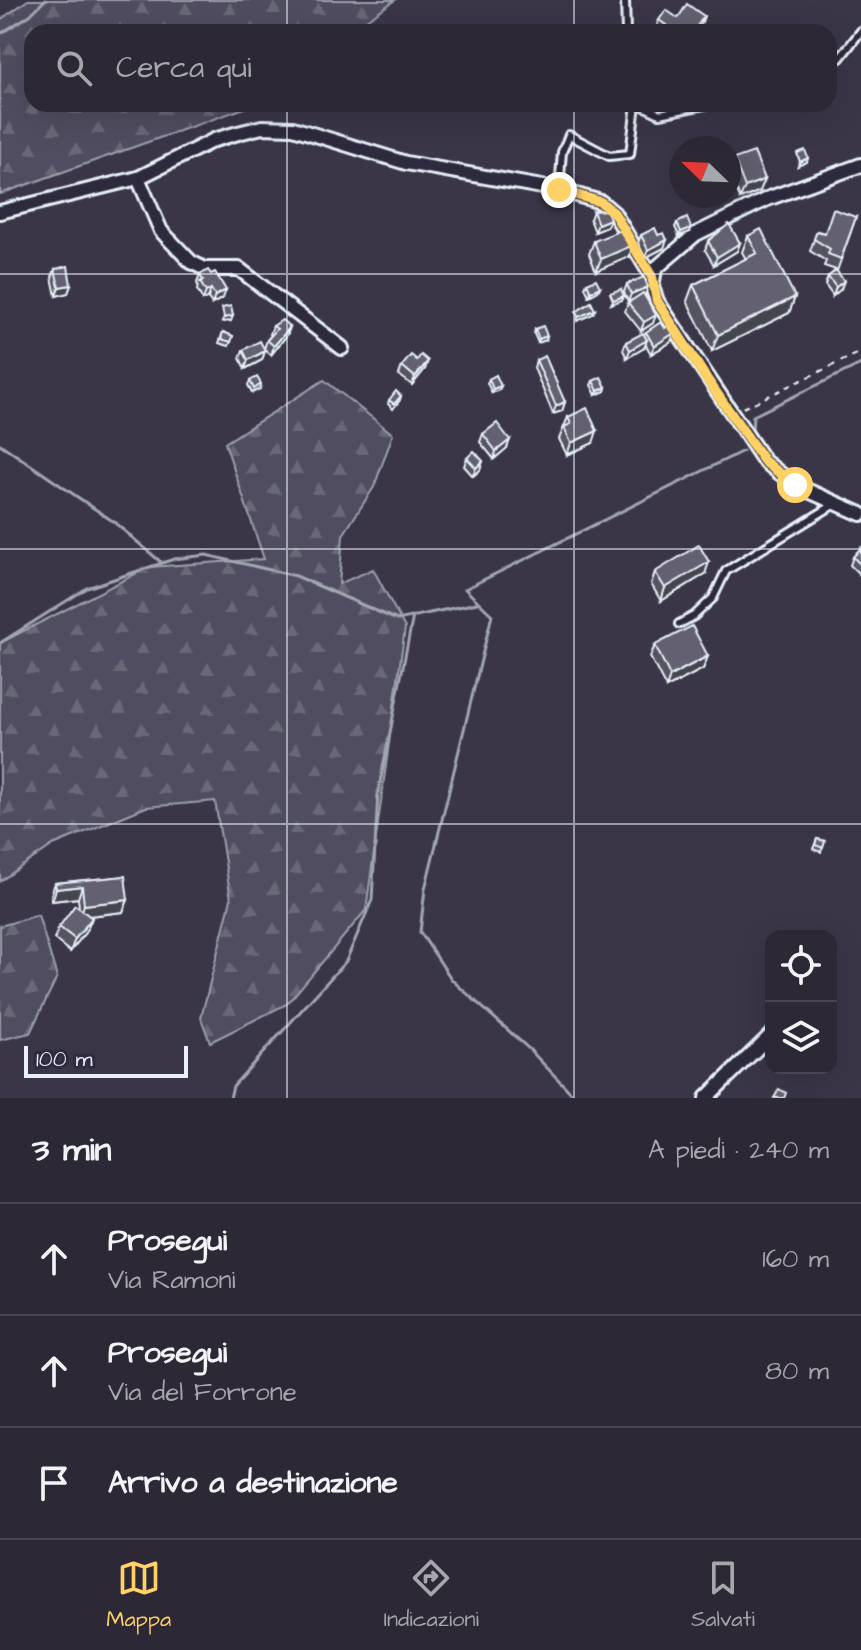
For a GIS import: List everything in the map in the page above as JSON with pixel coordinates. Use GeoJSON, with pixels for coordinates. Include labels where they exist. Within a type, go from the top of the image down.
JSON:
{"type":"FeatureCollection","features":[{"type":"Feature","properties":{"kind":"street"},"geometry":{"type":"LineString","coordinates":[[0,212],[138,178],[214,140],[262,127],[320,134],[406,163],[559,190],[601,202],[614,213],[652,277],[657,301],[764,461],[777,474],[861,514]]}},
{"type":"Feature","properties":{"kind":"street"},"geometry":{"type":"LineString","coordinates":[[652,277],[655,269],[696,234],[767,199],[861,165]]}},
{"type":"Feature","properties":{"kind":"street"},"geometry":{"type":"LineString","coordinates":[[138,178],[161,231],[191,262],[205,269],[239,269],[342,348]]}},
{"type":"Feature","properties":{"kind":"street"},"geometry":{"type":"LineString","coordinates":[[706,1098],[765,1041]]}},
{"type":"Feature","properties":{"kind":"lane"},"geometry":{"type":"LineString","coordinates":[[625,0],[626,24]]}},
{"type":"Feature","properties":{"kind":"lane"},"geometry":{"type":"LineString","coordinates":[[837,60],[861,31]]}},
{"type":"Feature","properties":{"kind":"lane"},"geometry":{"type":"LineString","coordinates":[[559,190],[562,152],[569,135],[609,156],[630,154],[636,112]]}},
{"type":"Feature","properties":{"kind":"lane"},"geometry":{"type":"LineString","coordinates":[[679,624],[694,616],[713,598],[726,571],[835,504]]}},
{"type":"Feature","properties":{"kind":"path"},"geometry":{"type":"LineString","coordinates":[[732,414],[861,352]]}},
{"type":"Feature","properties":{"kind":"green space"},"geometry":{"type":"Polygon","coordinates":[[[28,0],[395,0],[360,24],[24,24],[24,112],[233,112],[0,194],[0,20],[28,0]]]}},
{"type":"Feature","properties":{"kind":"green space"},"geometry":{"type":"Polygon","coordinates":[[[324,380],[393,434],[374,487],[343,535],[339,584],[373,569],[405,628],[366,910],[287,1004],[210,1042],[201,1018],[231,899],[215,801],[146,807],[53,845],[0,881],[0,643],[149,567],[264,559],[225,443],[324,380]]]}},
{"type":"Feature","properties":{"kind":"green space"},"geometry":{"type":"Polygon","coordinates":[[[38,915],[57,977],[30,1033],[0,1040],[0,926],[38,915]]]}},
{"type":"Feature","properties":{"kind":"building"},"geometry":{"type":"Polygon","coordinates":[[[687,4],[704,16],[698,24],[665,24],[659,20],[666,10],[678,18],[687,4]]]}},
{"type":"Feature","properties":{"kind":"building"},"geometry":{"type":"Polygon","coordinates":[[[805,150],[808,158],[800,162],[797,153],[805,150]]]}},
{"type":"Feature","properties":{"kind":"building"},"geometry":{"type":"Polygon","coordinates":[[[754,152],[765,179],[745,187],[741,177],[741,157],[754,152]]]}},
{"type":"Feature","properties":{"kind":"building"},"geometry":{"type":"Polygon","coordinates":[[[833,209],[856,217],[841,259],[828,254],[830,249],[814,239],[817,231],[825,233],[833,209]]]}},
{"type":"Feature","properties":{"kind":"building"},"geometry":{"type":"Polygon","coordinates":[[[607,210],[610,219],[598,224],[593,211],[607,210]]]}},
{"type":"Feature","properties":{"kind":"building"},"geometry":{"type":"Polygon","coordinates":[[[687,218],[691,228],[681,232],[677,223],[687,218]]]}},
{"type":"Feature","properties":{"kind":"building"},"geometry":{"type":"Polygon","coordinates":[[[729,224],[740,243],[717,257],[708,241],[729,224]]]}},
{"type":"Feature","properties":{"kind":"building"},"geometry":{"type":"Polygon","coordinates":[[[626,228],[633,245],[601,259],[594,241],[626,228]]]}},
{"type":"Feature","properties":{"kind":"building"},"geometry":{"type":"Polygon","coordinates":[[[655,228],[658,235],[664,233],[667,240],[648,250],[641,235],[655,228]]]}},
{"type":"Feature","properties":{"kind":"building"},"geometry":{"type":"Polygon","coordinates":[[[761,229],[795,297],[718,335],[693,285],[757,253],[748,236],[761,229]]]}},
{"type":"Feature","properties":{"kind":"building"},"geometry":{"type":"Polygon","coordinates":[[[68,266],[71,285],[59,287],[55,269],[68,266]]]}},
{"type":"Feature","properties":{"kind":"building"},"geometry":{"type":"Polygon","coordinates":[[[208,270],[211,274],[215,272],[226,290],[215,296],[211,289],[206,292],[200,282],[203,280],[200,275],[208,270]]]}},
{"type":"Feature","properties":{"kind":"building"},"geometry":{"type":"Polygon","coordinates":[[[836,270],[844,281],[836,287],[828,277],[836,270]]]}},
{"type":"Feature","properties":{"kind":"building"},"geometry":{"type":"Polygon","coordinates":[[[644,277],[648,287],[631,294],[627,284],[644,277]]]}},
{"type":"Feature","properties":{"kind":"building"},"geometry":{"type":"Polygon","coordinates":[[[596,279],[600,287],[591,292],[587,283],[596,279]]]}},
{"type":"Feature","properties":{"kind":"building"},"geometry":{"type":"Polygon","coordinates":[[[621,289],[624,296],[613,300],[610,293],[621,289]]]}},
{"type":"Feature","properties":{"kind":"building"},"geometry":{"type":"Polygon","coordinates":[[[643,293],[656,315],[644,322],[628,303],[643,293]]]}},
{"type":"Feature","properties":{"kind":"building"},"geometry":{"type":"Polygon","coordinates":[[[591,302],[595,310],[578,317],[576,312],[591,302]]]}},
{"type":"Feature","properties":{"kind":"building"},"geometry":{"type":"Polygon","coordinates":[[[231,306],[233,316],[224,318],[222,308],[231,306]]]}},
{"type":"Feature","properties":{"kind":"building"},"geometry":{"type":"Polygon","coordinates":[[[282,320],[290,327],[274,346],[267,340],[277,329],[273,326],[282,320]]]}},
{"type":"Feature","properties":{"kind":"building"},"geometry":{"type":"Polygon","coordinates":[[[661,322],[665,328],[669,325],[674,333],[654,346],[646,332],[661,322]]]}},
{"type":"Feature","properties":{"kind":"building"},"geometry":{"type":"Polygon","coordinates":[[[543,326],[547,336],[539,339],[535,329],[543,326]]]}},
{"type":"Feature","properties":{"kind":"building"},"geometry":{"type":"Polygon","coordinates":[[[223,332],[233,336],[231,342],[221,339],[223,332]]]}},
{"type":"Feature","properties":{"kind":"building"},"geometry":{"type":"Polygon","coordinates":[[[643,333],[647,340],[630,350],[626,342],[643,333]]]}},
{"type":"Feature","properties":{"kind":"building"},"geometry":{"type":"Polygon","coordinates":[[[260,341],[265,351],[248,360],[243,350],[260,341]]]}},
{"type":"Feature","properties":{"kind":"building"},"geometry":{"type":"Polygon","coordinates":[[[411,355],[417,360],[421,355],[428,361],[415,377],[402,366],[411,355]]]}},
{"type":"Feature","properties":{"kind":"building"},"geometry":{"type":"Polygon","coordinates":[[[545,356],[565,402],[556,406],[536,360],[545,356]]]}},
{"type":"Feature","properties":{"kind":"building"},"geometry":{"type":"Polygon","coordinates":[[[496,375],[501,386],[493,389],[489,379],[496,375]]]}},
{"type":"Feature","properties":{"kind":"building"},"geometry":{"type":"Polygon","coordinates":[[[257,377],[261,384],[254,389],[250,381],[257,377]]]}},
{"type":"Feature","properties":{"kind":"building"},"geometry":{"type":"Polygon","coordinates":[[[601,377],[606,387],[598,391],[593,381],[601,377]]]}},
{"type":"Feature","properties":{"kind":"building"},"geometry":{"type":"Polygon","coordinates":[[[396,391],[401,396],[394,404],[389,400],[396,391]]]}},
{"type":"Feature","properties":{"kind":"building"},"geometry":{"type":"Polygon","coordinates":[[[587,408],[597,431],[571,443],[564,427],[571,424],[568,417],[587,408]]]}},
{"type":"Feature","properties":{"kind":"building"},"geometry":{"type":"Polygon","coordinates":[[[497,423],[510,440],[496,451],[483,434],[497,423]]]}},
{"type":"Feature","properties":{"kind":"building"},"geometry":{"type":"Polygon","coordinates":[[[474,451],[483,461],[476,468],[467,458],[474,451]]]}},
{"type":"Feature","properties":{"kind":"building"},"geometry":{"type":"Polygon","coordinates":[[[699,545],[709,562],[665,588],[655,572],[699,545]]]}},
{"type":"Feature","properties":{"kind":"building"},"geometry":{"type":"Polygon","coordinates":[[[861,548],[861,565],[853,557],[861,548]]]}},
{"type":"Feature","properties":{"kind":"building"},"geometry":{"type":"Polygon","coordinates":[[[692,626],[708,656],[670,676],[655,645],[692,626]]]}},
{"type":"Feature","properties":{"kind":"building"},"geometry":{"type":"Polygon","coordinates":[[[817,839],[825,841],[823,848],[815,845],[817,839]]]}},
{"type":"Feature","properties":{"kind":"building"},"geometry":{"type":"Polygon","coordinates":[[[125,876],[128,900],[84,905],[82,886],[56,889],[55,883],[125,876]]]}},
{"type":"Feature","properties":{"kind":"building"},"geometry":{"type":"Polygon","coordinates":[[[75,905],[92,918],[75,939],[59,927],[75,905]]]}},
{"type":"Feature","properties":{"kind":"building"},"geometry":{"type":"Polygon","coordinates":[[[779,1089],[786,1093],[784,1098],[774,1098],[779,1089]]]}},
{"type":"Feature","properties":{"kind":"waterway"},"geometry":{"type":"LineString","coordinates":[[0,34],[30,15],[45,0]]}},
{"type":"Feature","properties":{"kind":"waterway"},"geometry":{"type":"LineString","coordinates":[[759,443],[752,430],[753,416],[861,364]]}},
{"type":"Feature","properties":{"kind":"waterway"},"geometry":{"type":"LineString","coordinates":[[0,444],[114,522],[162,563]]}},
{"type":"Feature","properties":{"kind":"waterway"},"geometry":{"type":"LineString","coordinates":[[576,1098],[529,1049],[452,980],[420,932],[425,889],[492,615],[465,589],[743,451]]}},
{"type":"Feature","properties":{"kind":"waterway"},"geometry":{"type":"LineString","coordinates":[[0,643],[87,588],[174,559],[206,555],[296,576],[397,620],[477,603]]}},
{"type":"Feature","properties":{"kind":"waterway"},"geometry":{"type":"LineString","coordinates":[[230,1098],[233,1086],[346,961],[372,900],[378,793],[413,616]]}},
{"type":"Feature","properties":{"kind":"route"},"geometry":{"type":"LineString","coordinates":[[559,190],[601,202],[614,213],[645,270],[652,277],[657,301],[704,375],[764,461],[795,485]]}}]}
